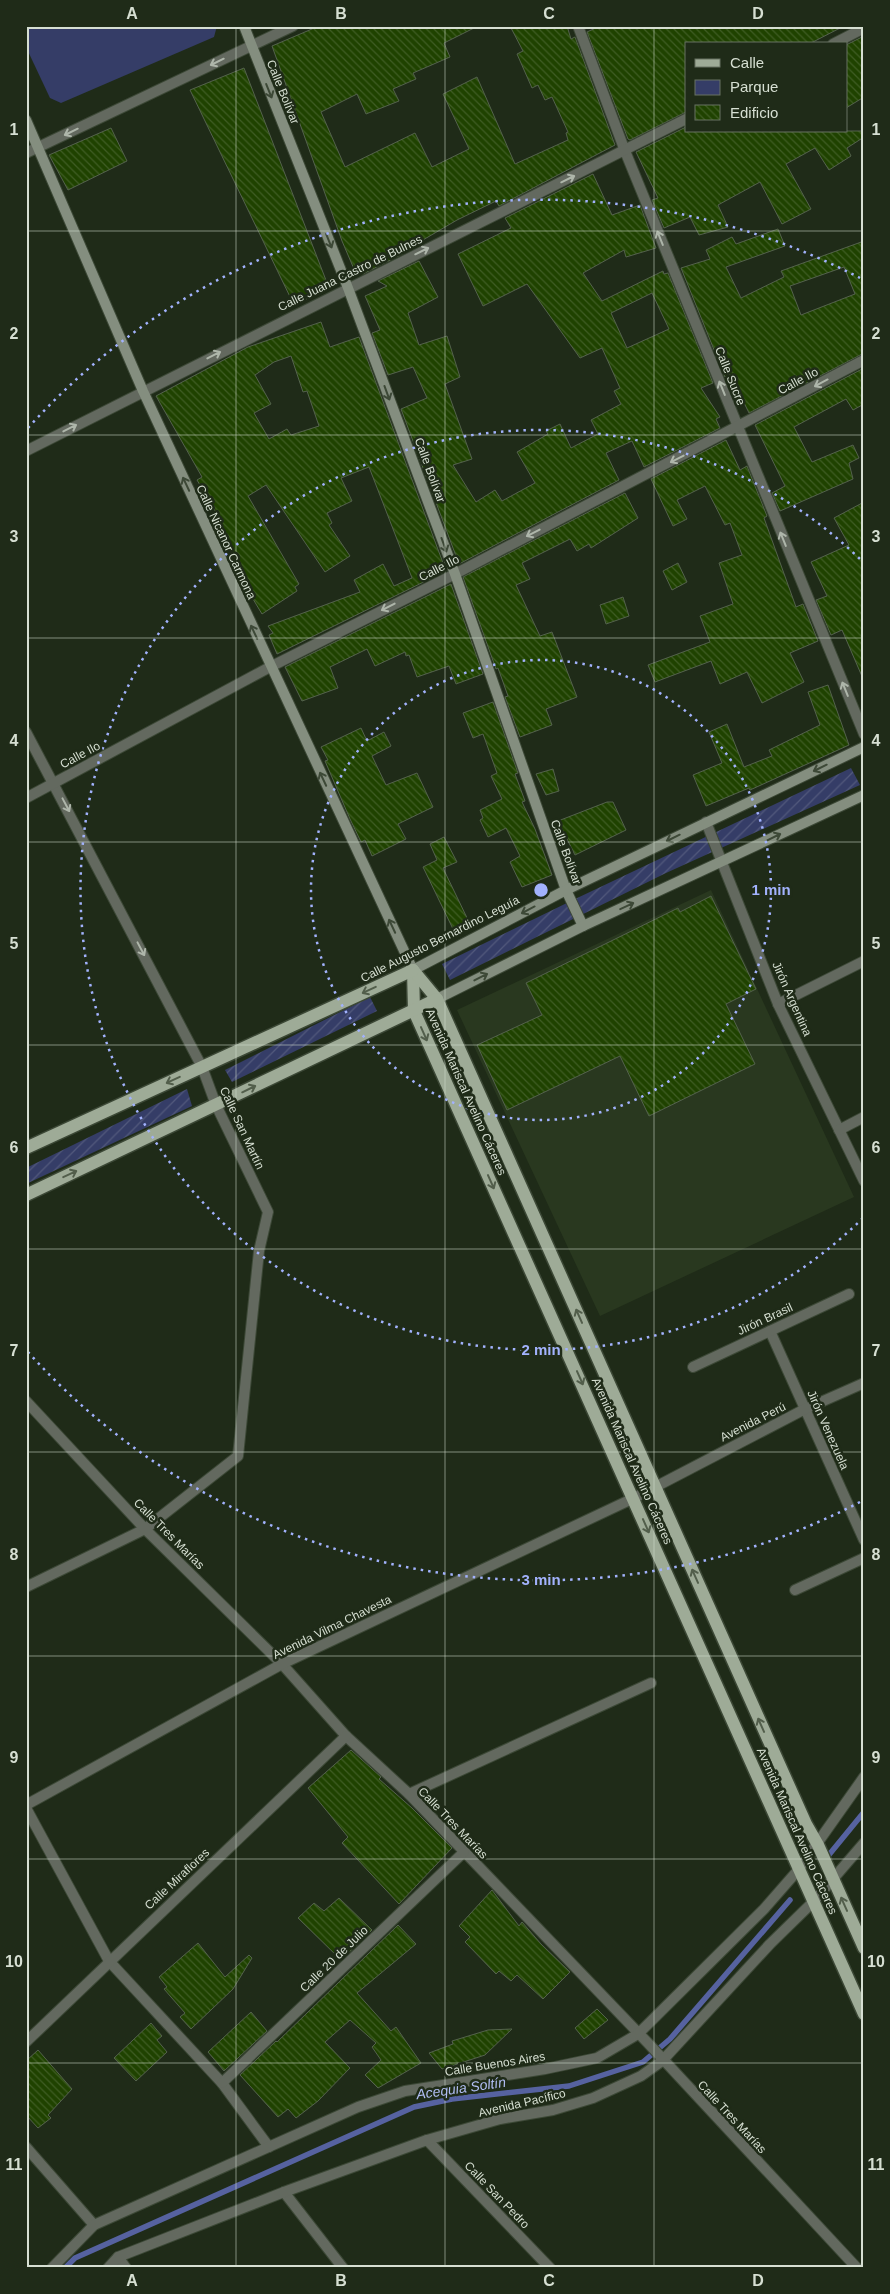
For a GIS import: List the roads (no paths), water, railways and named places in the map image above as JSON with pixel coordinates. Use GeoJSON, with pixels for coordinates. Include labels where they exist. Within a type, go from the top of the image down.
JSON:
{"type":"FeatureCollection","features":[{"type":"Feature","properties":{"kind":"main road","name":"Avenida Mariscal Avelino Cáceres"},"geometry":{"type":"LineString","coordinates":[[413,970],[438,999],[654,1486],[864,1948]]}},
{"type":"Feature","properties":{"kind":"main road","name":"Avenida Mariscal Avelino Cáceres"},"geometry":{"type":"LineString","coordinates":[[413,970],[414,1011],[864,2014]]}},
{"type":"Feature","properties":{"kind":"main road","name":"Calle Augusto Bernardino Leguía"},"geometry":{"type":"LineString","coordinates":[[26,1148],[413,970]]}},
{"type":"Feature","properties":{"kind":"main road"},"geometry":{"type":"LineString","coordinates":[[26,1195],[438,999]]}},
{"type":"Feature","properties":{"kind":"street","name":"Calle Bolívar"},"geometry":{"type":"LineString","coordinates":[[244,26],[348,288],[455,574],[566,890],[582,926]]}},
{"type":"Feature","properties":{"kind":"street"},"geometry":{"type":"LineString","coordinates":[[26,153],[293,26]]}},
{"type":"Feature","properties":{"kind":"street","name":"Calle Sucre"},"geometry":{"type":"LineString","coordinates":[[578,26],[625,151],[864,734]]}},
{"type":"Feature","properties":{"kind":"street"},"geometry":{"type":"LineString","coordinates":[[837,42],[864,28]]}},
{"type":"Feature","properties":{"kind":"street","name":"Calle Nicanor Carmona"},"geometry":{"type":"LineString","coordinates":[[26,120],[143,391],[270,667],[413,970]]}},
{"type":"Feature","properties":{"kind":"street","name":"Calle Juana Castro de Bulnes"},"geometry":{"type":"LineString","coordinates":[[26,451],[685,121]]}},
{"type":"Feature","properties":{"kind":"street","name":"Calle Ilo"},"geometry":{"type":"LineString","coordinates":[[26,798],[270,667],[455,574],[864,360]]}},
{"type":"Feature","properties":{"kind":"street","name":"Calle San Martín"},"geometry":{"type":"LineString","coordinates":[[26,732],[202,1067],[216,1105],[268,1212],[259,1251],[238,1456],[145,1529],[26,1587]]}},
{"type":"Feature","properties":{"kind":"street","name":"Calle Augusto Bernardino Leguía"},"geometry":{"type":"LineString","coordinates":[[413,970],[566,890],[864,747]]}},
{"type":"Feature","properties":{"kind":"street"},"geometry":{"type":"LineString","coordinates":[[438,999],[582,926],[864,795]]}},
{"type":"Feature","properties":{"kind":"street","name":"Jirón Argentina"},"geometry":{"type":"LineString","coordinates":[[706,822],[778,1004],[864,1181]]}},
{"type":"Feature","properties":{"kind":"street"},"geometry":{"type":"LineString","coordinates":[[778,1004],[864,961]]}},
{"type":"Feature","properties":{"kind":"street"},"geometry":{"type":"LineString","coordinates":[[839,1130],[864,1117]]}},
{"type":"Feature","properties":{"kind":"street","name":"Jirón Brasil"},"geometry":{"type":"LineString","coordinates":[[693,1367],[849,1294]]}},
{"type":"Feature","properties":{"kind":"street","name":"Jirón Venezuela"},"geometry":{"type":"LineString","coordinates":[[770,1331],[864,1540]]}},
{"type":"Feature","properties":{"kind":"street","name":"Avenida Perú"},"geometry":{"type":"LineString","coordinates":[[654,1486],[805,1409],[864,1382]]}},
{"type":"Feature","properties":{"kind":"street","name":"Calle Tres Marías"},"geometry":{"type":"LineString","coordinates":[[26,1401],[145,1529],[282,1664],[346,1736],[409,1794],[647,2042],[857,2268]]}},
{"type":"Feature","properties":{"kind":"street","name":"Avenida Vilma Chavesta"},"geometry":{"type":"LineString","coordinates":[[26,1806],[282,1664],[634,1498],[654,1486]]}},
{"type":"Feature","properties":{"kind":"street"},"geometry":{"type":"LineString","coordinates":[[795,1590],[864,1558]]}},
{"type":"Feature","properties":{"kind":"street"},"geometry":{"type":"LineString","coordinates":[[409,1794],[651,1682]]}},
{"type":"Feature","properties":{"kind":"street","name":"Calle Miraflores"},"geometry":{"type":"LineString","coordinates":[[26,2042],[346,1736]]}},
{"type":"Feature","properties":{"kind":"street","name":"Calle Buenos Aires"},"geometry":{"type":"LineString","coordinates":[[52,2268],[94,2225],[358,2107],[405,2091],[545,2069],[597,2058],[638,2034],[764,1909],[818,1845],[830,1823],[864,1777]]}},
{"type":"Feature","properties":{"kind":"street"},"geometry":{"type":"LineString","coordinates":[[26,1806],[109,1961],[222,2083],[268,2147]]}},
{"type":"Feature","properties":{"kind":"street","name":"Avenida Pacífico"},"geometry":{"type":"LineString","coordinates":[[108,2268],[118,2257],[284,2192],[427,2140],[500,2119],[553,2110],[593,2098],[641,2076],[814,1901],[864,1843]]}},
{"type":"Feature","properties":{"kind":"street","name":"Calle 20 de Julio"},"geometry":{"type":"LineString","coordinates":[[222,2083],[464,1852]]}},
{"type":"Feature","properties":{"kind":"street","name":"Calle San Pedro"},"geometry":{"type":"LineString","coordinates":[[427,2140],[550,2268]]}},
{"type":"Feature","properties":{"kind":"street"},"geometry":{"type":"LineString","coordinates":[[26,2147],[94,2225]]}},
{"type":"Feature","properties":{"kind":"street"},"geometry":{"type":"LineString","coordinates":[[284,2192],[343,2268]]}},
{"type":"Feature","properties":{"kind":"street"},"geometry":{"type":"LineString","coordinates":[[118,2257],[126,2268]]}},
{"type":"Feature","properties":{"kind":"waterway","name":"Acequia Soltín"},"geometry":{"type":"LineString","coordinates":[[828,1856],[864,1812]]}},
{"type":"Feature","properties":{"kind":"waterway","name":"Acequia Soltín"},"geometry":{"type":"LineString","coordinates":[[65,2268],[75,2258],[414,2107],[452,2099],[569,2086],[643,2062],[670,2039],[790,1900]]}}]}
